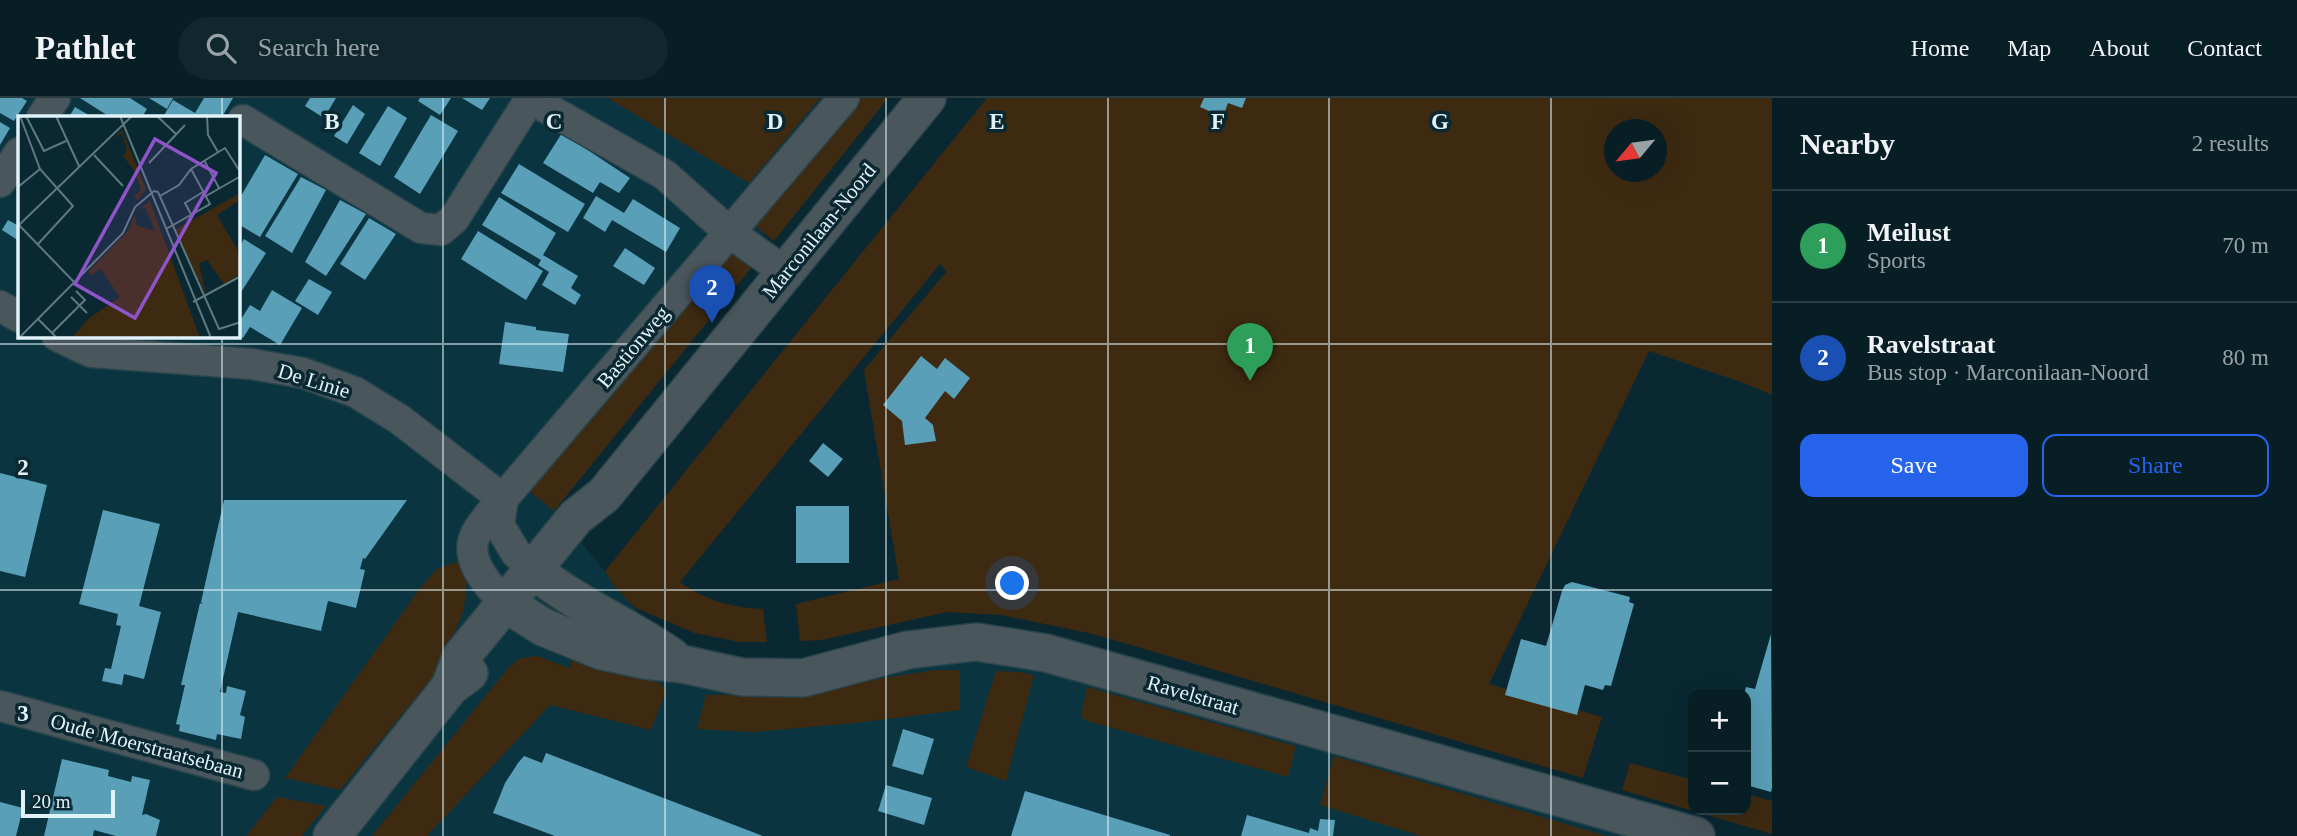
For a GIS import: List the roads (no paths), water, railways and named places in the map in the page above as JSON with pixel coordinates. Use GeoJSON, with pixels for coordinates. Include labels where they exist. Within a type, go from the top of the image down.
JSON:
{"type":"FeatureCollection","features":[{"type":"Feature","properties":{"kind":"street"},"geometry":{"type":"LineString","coordinates":[[43,116],[55,98]]}},
{"type":"Feature","properties":{"kind":"street"},"geometry":{"type":"LineString","coordinates":[[245,115],[421,228],[441,230],[454,219],[530,98],[665,175],[729,232],[785,272]]}},
{"type":"Feature","properties":{"kind":"street","name":"Bastionweg"},"geometry":{"type":"LineString","coordinates":[[512,608],[488,586],[473,555],[474,537],[503,499],[844,98]]}},
{"type":"Feature","properties":{"kind":"street","name":"Marconilaan-Noord"},"geometry":{"type":"LineString","coordinates":[[332,836],[450,687],[475,668],[512,608],[540,575],[576,517],[604,495],[927,98]]}},
{"type":"Feature","properties":{"kind":"street"},"geometry":{"type":"LineString","coordinates":[[0,183],[18,155]]}},
{"type":"Feature","properties":{"kind":"street"},"geometry":{"type":"LineString","coordinates":[[0,306],[18,316]]}},
{"type":"Feature","properties":{"kind":"street","name":"De Linie"},"geometry":{"type":"LineString","coordinates":[[67,338],[303,373],[355,392],[399,419],[503,499]]}},
{"type":"Feature","properties":{"kind":"street"},"geometry":{"type":"LineString","coordinates":[[503,499],[499,526],[516,553],[540,575]]}},
{"type":"Feature","properties":{"kind":"street","name":"Ravelstraat"},"geometry":{"type":"LineString","coordinates":[[540,575],[563,593],[651,642],[682,664]]}},
{"type":"Feature","properties":{"kind":"street","name":"Ravelstraat"},"geometry":{"type":"LineString","coordinates":[[512,608],[543,627],[602,650],[742,677],[803,678],[908,650],[976,642],[1046,653],[1696,836]]}},
{"type":"Feature","properties":{"kind":"street","name":"Oude Moerstraatsebaan"},"geometry":{"type":"LineString","coordinates":[[0,706],[254,775]]}},
{"type":"Feature","properties":{"kind":"place","name":"Ravelstraat"},"geometry":{"type":"Point","coordinates":[712,323]}},
{"type":"Feature","properties":{"kind":"place","name":"Meilust"},"geometry":{"type":"Point","coordinates":[1250,381]}}]}
